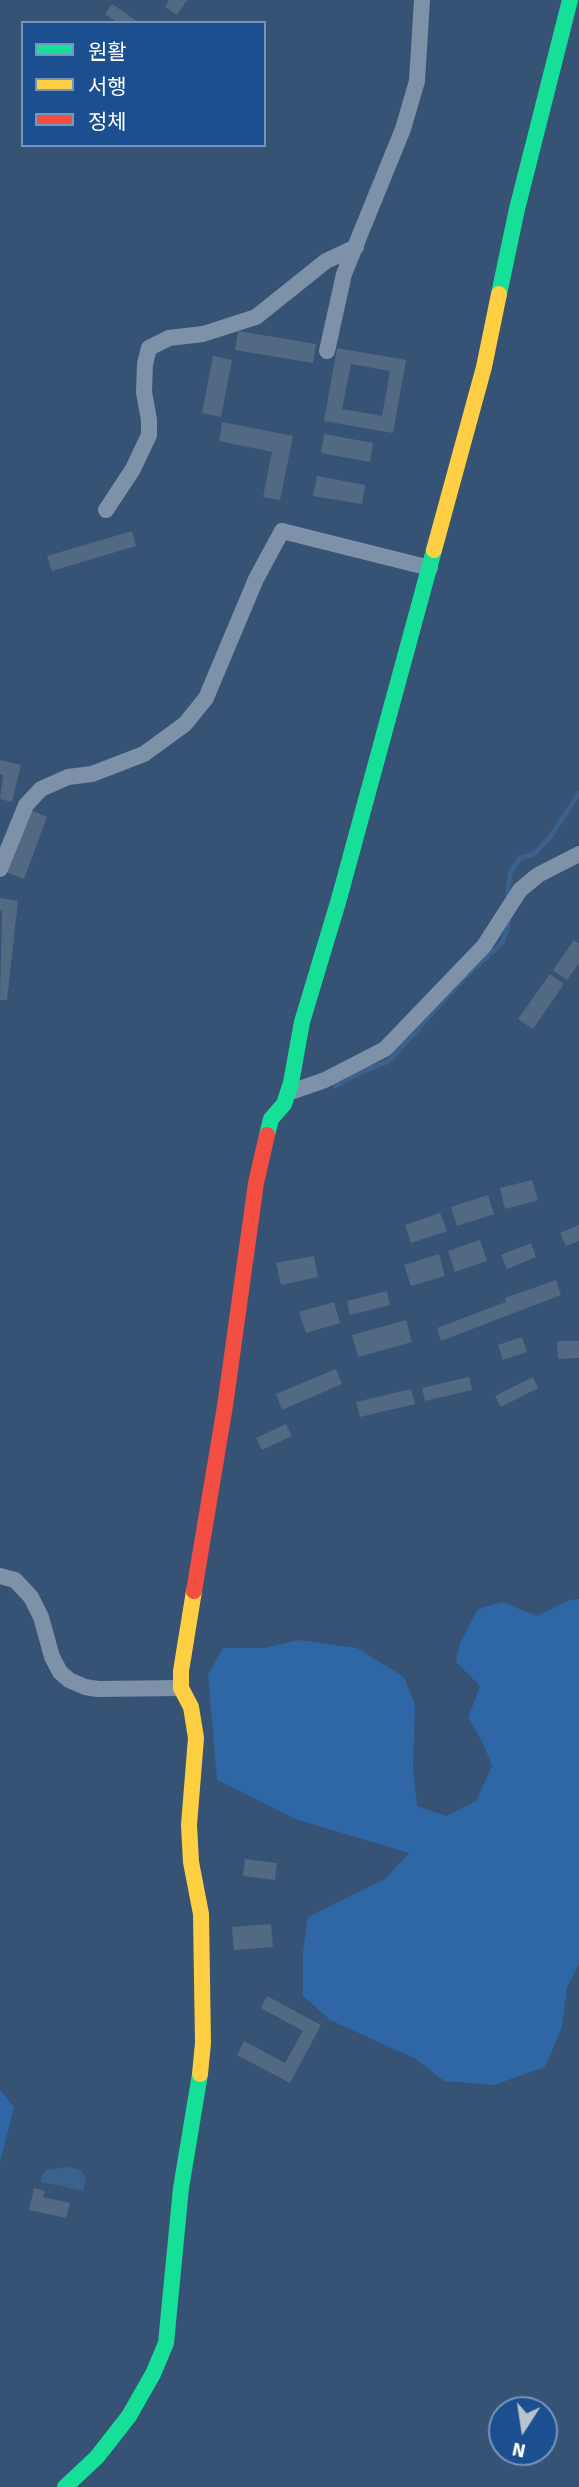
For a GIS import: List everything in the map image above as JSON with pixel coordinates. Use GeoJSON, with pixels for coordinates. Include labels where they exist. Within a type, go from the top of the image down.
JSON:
{"type":"FeatureCollection","features":[{"type":"Feature","properties":{"kind":"street"},"geometry":{"type":"LineString","coordinates":[[327,351],[344,274],[403,129],[417,81],[422,0]]}},
{"type":"Feature","properties":{"kind":"street"},"geometry":{"type":"LineString","coordinates":[[65,2487],[97,2457],[129,2416],[153,2374],[166,2343],[181,2188],[200,2080],[203,2043],[201,1914],[191,1862],[189,1825],[196,1738],[191,1707],[181,1688],[181,1671],[225,1406],[256,1183],[271,1119],[284,1104],[288,1093],[302,1022],[484,367],[517,209],[569,0]]}},
{"type":"Feature","properties":{"kind":"street"},"geometry":{"type":"LineString","coordinates":[[106,510],[133,469],[149,435],[144,392],[145,364],[149,348],[169,338],[203,334],[256,317],[326,261],[355,247]]}},
{"type":"Feature","properties":{"kind":"street"},"geometry":{"type":"LineString","coordinates":[[0,869],[26,805],[41,789],[68,777],[92,774],[134,758],[185,724],[206,698],[256,579],[282,531],[430,568]]}},
{"type":"Feature","properties":{"kind":"street"},"geometry":{"type":"LineString","coordinates":[[288,1093],[325,1080],[385,1049],[484,946],[520,890],[538,875],[579,854]]}},
{"type":"Feature","properties":{"kind":"street"},"geometry":{"type":"LineString","coordinates":[[0,1576],[15,1580],[31,1597],[41,1616],[52,1657],[60,1672],[69,1680],[98,1689],[181,1688]]}},
{"type":"Feature","properties":{"kind":"shaded area"},"geometry":{"type":"Polygon","coordinates":[[[579,1599],[579,1964],[567,1987],[562,2027],[545,2067],[494,2085],[444,2081],[416,2059],[330,2020],[303,1996],[303,1952],[308,1917],[385,1879],[409,1853],[295,1819],[217,1780],[208,1674],[223,1648],[264,1648],[299,1640],[357,1648],[404,1677],[415,1704],[413,1767],[417,1806],[446,1816],[476,1801],[492,1766],[482,1741],[468,1718],[480,1686],[456,1662],[460,1643],[478,1609],[502,1602],[537,1616],[567,1601],[579,1599]]]}},
{"type":"Feature","properties":{"kind":"shaded area"},"geometry":{"type":"Polygon","coordinates":[[[0,2090],[14,2107],[0,2162],[0,2090]]]}},
{"type":"Feature","properties":{"kind":"shaded area"},"geometry":{"type":"Polygon","coordinates":[[[68,2167],[81,2170],[86,2179],[83,2191],[41,2182],[46,2170],[68,2167]]]}},
{"type":"Feature","properties":{"kind":"building"},"geometry":{"type":"Polygon","coordinates":[[[169,0],[187,0],[177,15],[165,7],[169,0]]]}},
{"type":"Feature","properties":{"kind":"building"},"geometry":{"type":"Polygon","coordinates":[[[112,4],[137,21],[115,21],[105,14],[112,4]]]}},
{"type":"Feature","properties":{"kind":"building"},"geometry":{"type":"Polygon","coordinates":[[[238,331],[316,344],[313,363],[235,350],[238,331]]]}},
{"type":"Feature","properties":{"kind":"building"},"geometry":{"type":"Polygon","coordinates":[[[337,348],[406,360],[393,433],[324,421],[337,348]],[[351,364],[342,409],[382,416],[390,371],[351,364]]]}},
{"type":"Feature","properties":{"kind":"building"},"geometry":{"type":"Polygon","coordinates":[[[213,356],[232,360],[221,417],[202,413],[213,356]]]}},
{"type":"Feature","properties":{"kind":"building"},"geometry":{"type":"Polygon","coordinates":[[[222,422],[293,436],[280,500],[263,497],[272,452],[219,441],[222,422]]]}},
{"type":"Feature","properties":{"kind":"building"},"geometry":{"type":"Polygon","coordinates":[[[324,434],[373,443],[370,462],[321,453],[324,434]]]}},
{"type":"Feature","properties":{"kind":"building"},"geometry":{"type":"Polygon","coordinates":[[[317,476],[365,485],[362,504],[313,496],[317,476]]]}},
{"type":"Feature","properties":{"kind":"building"},"geometry":{"type":"Polygon","coordinates":[[[132,531],[136,546],[52,571],[47,556],[132,531]]]}},
{"type":"Feature","properties":{"kind":"building"},"geometry":{"type":"Polygon","coordinates":[[[0,760],[21,765],[12,802],[0,799],[3,775],[0,774],[0,760]]]}},
{"type":"Feature","properties":{"kind":"building"},"geometry":{"type":"Polygon","coordinates":[[[30,810],[47,817],[24,879],[6,872],[30,810]]]}},
{"type":"Feature","properties":{"kind":"building"},"geometry":{"type":"Polygon","coordinates":[[[0,898],[18,901],[7,1000],[0,1000],[0,898]]]}},
{"type":"Feature","properties":{"kind":"building"},"geometry":{"type":"Polygon","coordinates":[[[574,940],[579,943],[579,963],[567,980],[553,970],[574,940]]]}},
{"type":"Feature","properties":{"kind":"building"},"geometry":{"type":"Polygon","coordinates":[[[550,974],[564,984],[533,1029],[518,1019],[550,974]]]}},
{"type":"Feature","properties":{"kind":"building"},"geometry":{"type":"Polygon","coordinates":[[[532,1180],[538,1200],[505,1209],[500,1188],[532,1180]]]}},
{"type":"Feature","properties":{"kind":"building"},"geometry":{"type":"Polygon","coordinates":[[[488,1195],[494,1214],[457,1226],[451,1207],[488,1195]]]}},
{"type":"Feature","properties":{"kind":"building"},"geometry":{"type":"Polygon","coordinates":[[[440,1213],[447,1231],[411,1243],[405,1225],[440,1213]]]}},
{"type":"Feature","properties":{"kind":"building"},"geometry":{"type":"Polygon","coordinates":[[[579,1225],[579,1241],[566,1246],[560,1233],[579,1225]]]}},
{"type":"Feature","properties":{"kind":"building"},"geometry":{"type":"Polygon","coordinates":[[[480,1240],[487,1261],[455,1272],[448,1251],[480,1240]]]}},
{"type":"Feature","properties":{"kind":"building"},"geometry":{"type":"Polygon","coordinates":[[[531,1243],[536,1257],[507,1269],[501,1255],[531,1243]]]}},
{"type":"Feature","properties":{"kind":"building"},"geometry":{"type":"Polygon","coordinates":[[[439,1254],[445,1276],[411,1286],[404,1265],[439,1254]]]}},
{"type":"Feature","properties":{"kind":"building"},"geometry":{"type":"Polygon","coordinates":[[[314,1256],[318,1277],[281,1285],[276,1263],[314,1256]]]}},
{"type":"Feature","properties":{"kind":"building"},"geometry":{"type":"Polygon","coordinates":[[[556,1280],[561,1295],[441,1341],[437,1328],[506,1302],[505,1298],[556,1280]]]}},
{"type":"Feature","properties":{"kind":"building"},"geometry":{"type":"Polygon","coordinates":[[[387,1291],[390,1305],[350,1315],[347,1301],[387,1291]]]}},
{"type":"Feature","properties":{"kind":"building"},"geometry":{"type":"Polygon","coordinates":[[[334,1302],[340,1323],[306,1333],[299,1312],[334,1302]]]}},
{"type":"Feature","properties":{"kind":"building"},"geometry":{"type":"Polygon","coordinates":[[[406,1320],[412,1342],[358,1357],[352,1335],[406,1320]]]}},
{"type":"Feature","properties":{"kind":"building"},"geometry":{"type":"Polygon","coordinates":[[[522,1337],[527,1352],[503,1360],[498,1345],[522,1337]]]}},
{"type":"Feature","properties":{"kind":"building"},"geometry":{"type":"Polygon","coordinates":[[[557,1341],[579,1341],[579,1358],[558,1359],[557,1341]]]}},
{"type":"Feature","properties":{"kind":"building"},"geometry":{"type":"Polygon","coordinates":[[[336,1369],[342,1384],[282,1410],[276,1394],[336,1369]]]}},
{"type":"Feature","properties":{"kind":"building"},"geometry":{"type":"Polygon","coordinates":[[[469,1377],[472,1390],[425,1401],[422,1388],[469,1377]]]}},
{"type":"Feature","properties":{"kind":"building"},"geometry":{"type":"Polygon","coordinates":[[[533,1377],[538,1388],[501,1407],[495,1396],[533,1377]]]}},
{"type":"Feature","properties":{"kind":"building"},"geometry":{"type":"Polygon","coordinates":[[[411,1389],[415,1404],[360,1417],[356,1402],[411,1389]]]}},
{"type":"Feature","properties":{"kind":"building"},"geometry":{"type":"Polygon","coordinates":[[[286,1424],[292,1436],[262,1450],[256,1438],[286,1424]]]}},
{"type":"Feature","properties":{"kind":"building"},"geometry":{"type":"Polygon","coordinates":[[[245,1859],[277,1863],[275,1880],[243,1876],[245,1859]]]}},
{"type":"Feature","properties":{"kind":"building"},"geometry":{"type":"Polygon","coordinates":[[[271,1924],[273,1947],[234,1950],[232,1927],[271,1924]]]}},
{"type":"Feature","properties":{"kind":"building"},"geometry":{"type":"Polygon","coordinates":[[[267,1996],[321,2025],[290,2083],[237,2055],[244,2041],[285,2063],[303,2031],[261,2008],[267,1996]]]}},
{"type":"Feature","properties":{"kind":"building"},"geometry":{"type":"Polygon","coordinates":[[[34,2188],[45,2191],[43,2197],[70,2203],[66,2218],[29,2210],[34,2188]]]}},
{"type":"Feature","properties":{"kind":"waterway"},"geometry":{"type":"LineString","coordinates":[[507,902],[510,873],[520,858],[534,854],[551,836],[579,793]]}},
{"type":"Feature","properties":{"kind":"waterway"},"geometry":{"type":"LineString","coordinates":[[335,1086],[389,1061],[464,978],[502,943],[508,926],[507,919]]}},
{"type":"Feature","properties":{"kind":"traffic: fast"},"geometry":{"type":"LineString","coordinates":[[499,294],[517,209],[570,0]]}},
{"type":"Feature","properties":{"kind":"traffic: fast"},"geometry":{"type":"LineString","coordinates":[[267,1135],[271,1119],[284,1104],[291,1083],[302,1022],[339,899],[434,550]]}},
{"type":"Feature","properties":{"kind":"traffic: fast"},"geometry":{"type":"LineString","coordinates":[[65,2487],[97,2457],[129,2416],[153,2374],[166,2343],[181,2188],[200,2074]]}},
{"type":"Feature","properties":{"kind":"traffic: slow"},"geometry":{"type":"LineString","coordinates":[[434,550],[484,367],[499,294]]}},
{"type":"Feature","properties":{"kind":"traffic: slow"},"geometry":{"type":"LineString","coordinates":[[194,1591],[181,1671],[181,1688],[191,1707],[196,1738],[189,1825],[191,1862],[201,1914],[203,2043],[200,2074]]}},
{"type":"Feature","properties":{"kind":"traffic: jam"},"geometry":{"type":"LineString","coordinates":[[194,1591],[225,1406],[256,1183],[267,1135]]}}]}
